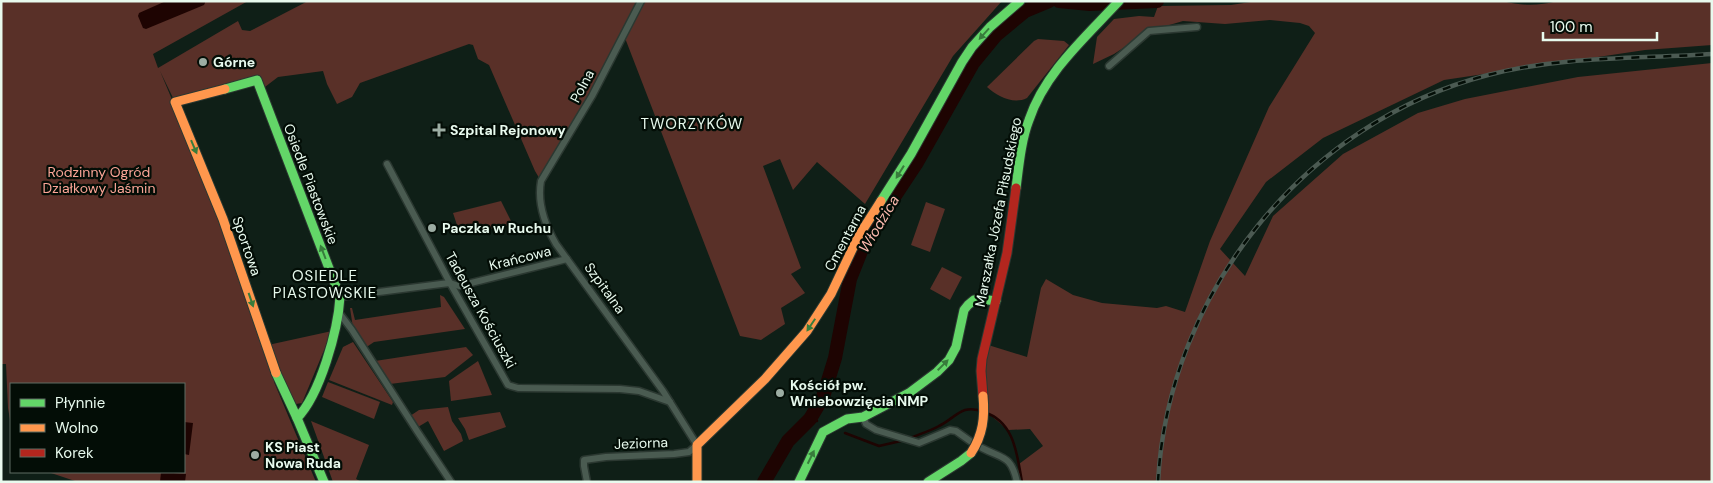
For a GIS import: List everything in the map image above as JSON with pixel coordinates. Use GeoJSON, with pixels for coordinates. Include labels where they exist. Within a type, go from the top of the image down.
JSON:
{"type":"FeatureCollection","features":[{"type":"Feature","properties":{"kind":"street","name":"Polna"},"geometry":{"type":"LineString","coordinates":[[541,181],[592,96],[641,1]]}},
{"type":"Feature","properties":{"kind":"street","name":"Cmentarna"},"geometry":{"type":"LineString","coordinates":[[697,445],[765,379],[807,331],[831,294],[858,237],[911,154],[962,62],[972,47],[990,27],[1020,1]]}},
{"type":"Feature","properties":{"kind":"street","name":"Marszałka Józefa Piłsudskiego"},"geometry":{"type":"LineString","coordinates":[[928,482],[959,464],[971,453],[978,442],[984,421],[982,359],[1007,253],[1023,140],[1028,121],[1036,101],[1063,62],[1119,1]]}},
{"type":"Feature","properties":{"kind":"street"},"geometry":{"type":"LineString","coordinates":[[1109,66],[1149,31],[1198,27]]}},
{"type":"Feature","properties":{"kind":"street","name":"Osiedle Piastowskie"},"geometry":{"type":"LineString","coordinates":[[175,102],[257,80],[261,90],[340,297],[340,314],[333,344],[308,404],[297,418]]}},
{"type":"Feature","properties":{"kind":"street","name":"Sportowa"},"geometry":{"type":"LineString","coordinates":[[175,102],[223,219],[274,370],[324,482]]}},
{"type":"Feature","properties":{"kind":"street","name":"Tadeusza Kościuszki"},"geometry":{"type":"LineString","coordinates":[[387,164],[450,283],[508,385],[518,388],[620,389],[639,391],[670,402]]}},
{"type":"Feature","properties":{"kind":"street","name":"Szpitalna"},"geometry":{"type":"LineString","coordinates":[[541,181],[539,189],[540,205],[556,244],[611,317],[670,402]]}},
{"type":"Feature","properties":{"kind":"street","name":"Krańcowa"},"geometry":{"type":"LineString","coordinates":[[450,283],[459,286],[567,259]]}},
{"type":"Feature","properties":{"kind":"street"},"geometry":{"type":"LineString","coordinates":[[340,297],[450,283]]}},
{"type":"Feature","properties":{"kind":"street"},"geometry":{"type":"LineString","coordinates":[[799,482],[823,432],[847,419],[866,415],[909,393],[937,372],[949,360],[956,348],[964,310],[968,305],[974,300],[981,299],[996,301]]}},
{"type":"Feature","properties":{"kind":"street"},"geometry":{"type":"LineString","coordinates":[[340,314],[451,482]]}},
{"type":"Feature","properties":{"kind":"street"},"geometry":{"type":"LineString","coordinates":[[670,402],[697,445],[697,482]]}},
{"type":"Feature","properties":{"kind":"street"},"geometry":{"type":"LineString","coordinates":[[866,415],[866,424],[876,430],[919,443],[950,430],[956,431],[981,447],[1009,460],[1014,468],[1017,482]]}},
{"type":"Feature","properties":{"kind":"street","name":"Jeziorna"},"geometry":{"type":"LineString","coordinates":[[586,482],[584,460],[606,457],[674,454],[689,452],[697,445]]}},
{"type":"Feature","properties":{"kind":"green space","name":"Rodzinny Ogród Działkowy Jaśmin"},"geometry":{"type":"Polygon","coordinates":[[[1,1],[248,1],[153,54],[158,68],[238,21],[242,30],[250,31],[308,1],[1002,1],[953,56],[865,204],[817,162],[793,190],[780,159],[763,166],[801,268],[791,274],[805,293],[781,308],[785,324],[761,340],[740,336],[625,38],[541,181],[489,65],[478,59],[473,45],[469,44],[360,83],[352,97],[337,104],[323,71],[278,77],[261,90],[257,81],[175,102],[160,71],[231,240],[274,370],[274,382],[316,482],[78,482],[51,473],[185,473],[185,383],[10,383],[10,420],[6,364],[1,364],[1,1]]]}},
{"type":"Feature","properties":{"kind":"green space"},"geometry":{"type":"Polygon","coordinates":[[[1257,1],[1503,1],[1530,5],[1557,1],[1712,1],[1712,45],[1645,50],[1444,80],[1323,138],[1266,182],[1220,249],[1245,276],[1273,216],[1343,154],[1418,113],[1465,99],[1578,77],[1712,63],[1712,482],[1018,482],[1019,464],[1043,446],[1030,429],[1008,430],[988,413],[983,396],[985,344],[1027,357],[1041,288],[1046,279],[1073,295],[1102,303],[1157,308],[1166,306],[1185,312],[1210,241],[1269,107],[1315,33],[1309,26],[1300,23],[1270,20],[1225,24],[1183,21],[1149,31],[1114,54],[1093,64],[1097,37],[1114,19],[1139,16],[1154,17],[1158,6],[1231,5],[1257,1]]]}},
{"type":"Feature","properties":{"kind":"green space"},"geometry":{"type":"Polygon","coordinates":[[[1038,39],[1064,41],[1069,45],[1027,98],[1011,100],[996,94],[987,87],[1034,41],[1038,39]]]}},
{"type":"Feature","properties":{"kind":"green space"},"geometry":{"type":"Polygon","coordinates":[[[501,201],[513,225],[460,234],[453,213],[501,201]]]}},
{"type":"Feature","properties":{"kind":"green space"},"geometry":{"type":"Polygon","coordinates":[[[926,202],[945,209],[930,252],[911,245],[926,202]]]}},
{"type":"Feature","properties":{"kind":"green space"},"geometry":{"type":"Polygon","coordinates":[[[942,267],[962,277],[950,300],[930,289],[942,267]]]}},
{"type":"Feature","properties":{"kind":"green space"},"geometry":{"type":"Polygon","coordinates":[[[440,295],[444,297],[465,329],[374,342],[365,348],[353,328],[350,308],[352,308],[355,320],[441,307],[440,295]]]}},
{"type":"Feature","properties":{"kind":"green space"},"geometry":{"type":"Polygon","coordinates":[[[332,331],[302,403],[296,404],[288,397],[268,345],[332,331]]]}},
{"type":"Feature","properties":{"kind":"green space"},"geometry":{"type":"Polygon","coordinates":[[[353,342],[393,402],[392,405],[329,380],[343,347],[353,342]]]}},
{"type":"Feature","properties":{"kind":"green space"},"geometry":{"type":"Polygon","coordinates":[[[466,347],[473,355],[445,377],[390,384],[375,361],[466,347]]]}},
{"type":"Feature","properties":{"kind":"green space"},"geometry":{"type":"Polygon","coordinates":[[[478,361],[492,395],[451,401],[449,381],[478,361]]]}},
{"type":"Feature","properties":{"kind":"green space"},"geometry":{"type":"Polygon","coordinates":[[[328,382],[380,402],[374,419],[322,397],[328,382]]]}},
{"type":"Feature","properties":{"kind":"green space"},"geometry":{"type":"Polygon","coordinates":[[[448,407],[452,421],[461,434],[463,441],[444,451],[428,421],[418,427],[410,416],[419,410],[448,407]]]}},
{"type":"Feature","properties":{"kind":"green space"},"geometry":{"type":"Polygon","coordinates":[[[500,412],[506,427],[469,440],[458,418],[500,412]]]}},
{"type":"Feature","properties":{"kind":"green space"},"geometry":{"type":"Polygon","coordinates":[[[311,421],[369,445],[356,479],[362,482],[333,482],[311,421]]]}},
{"type":"Feature","properties":{"kind":"shaded area"},"geometry":{"type":"Polygon","coordinates":[[[166,1],[205,1],[205,3],[146,29],[143,28],[138,16],[139,13],[166,1]]]}},
{"type":"Feature","properties":{"kind":"shaded area"},"geometry":{"type":"Polygon","coordinates":[[[185,422],[193,423],[189,455],[185,454],[185,422]]]}},
{"type":"Feature","properties":{"kind":"shaded area"},"geometry":{"type":"Polygon","coordinates":[[[161,473],[186,474],[185,482],[160,482],[161,473]]]}},
{"type":"Feature","properties":{"kind":"waterway","name":"Włodzica"},"geometry":{"type":"LineString","coordinates":[[764,482],[788,441],[810,419],[823,397],[835,358],[850,279],[865,241],[916,164],[973,63],[996,35],[1025,11],[1049,1]]}},
{"type":"Feature","properties":{"kind":"waterway","name":"Włodzica"},"geometry":{"type":"LineString","coordinates":[[1059,1],[1090,4],[1157,1]]}},
{"type":"Feature","properties":{"kind":"waterway"},"geometry":{"type":"LineString","coordinates":[[910,438],[936,428],[965,410],[981,411],[994,417],[1008,431],[1016,451],[1022,482]]}},
{"type":"Feature","properties":{"kind":"waterway","name":"Włodzica"},"geometry":{"type":"LineString","coordinates":[[810,419],[817,421]]}},
{"type":"Feature","properties":{"kind":"waterway"},"geometry":{"type":"LineString","coordinates":[[845,433],[879,446],[905,440]]}},
{"type":"Feature","properties":{"kind":"railway"},"geometry":{"type":"LineString","coordinates":[[1158,482],[1168,412],[1188,345],[1219,283],[1258,225],[1306,175],[1361,132],[1422,98],[1488,75],[1543,64],[1571,61],[1712,54]]}},
{"type":"Feature","properties":{"kind":"traffic: fast"},"geometry":{"type":"LineString","coordinates":[[881,201],[911,154],[972,47],[990,27],[1020,1]]}},
{"type":"Feature","properties":{"kind":"traffic: fast"},"geometry":{"type":"LineString","coordinates":[[1016,188],[1024,136],[1036,103],[1045,86],[1080,42],[1119,1]]}},
{"type":"Feature","properties":{"kind":"traffic: fast"},"geometry":{"type":"LineString","coordinates":[[225,89],[257,80],[340,297],[332,344],[320,378],[305,408],[297,418]]}},
{"type":"Feature","properties":{"kind":"traffic: fast"},"geometry":{"type":"LineString","coordinates":[[799,482],[823,432],[847,419],[863,417],[909,393],[937,372],[949,360],[956,347],[964,310],[968,305],[974,300],[996,301]]}},
{"type":"Feature","properties":{"kind":"traffic: fast"},"geometry":{"type":"LineString","coordinates":[[276,373],[324,482]]}},
{"type":"Feature","properties":{"kind":"traffic: fast"},"geometry":{"type":"LineString","coordinates":[[928,482],[971,453]]}},
{"type":"Feature","properties":{"kind":"traffic: slow"},"geometry":{"type":"LineString","coordinates":[[225,89],[175,102],[223,219],[276,373]]}},
{"type":"Feature","properties":{"kind":"traffic: slow"},"geometry":{"type":"LineString","coordinates":[[697,482],[697,445],[765,379],[807,331],[831,294],[858,237],[881,201]]}},
{"type":"Feature","properties":{"kind":"traffic: slow"},"geometry":{"type":"LineString","coordinates":[[971,453],[982,426],[983,396]]}},
{"type":"Feature","properties":{"kind":"traffic: jam"},"geometry":{"type":"LineString","coordinates":[[983,396],[982,359],[1007,253],[1016,188]]}},
{"type":"Feature","properties":{"kind":"place","name":"Górne"},"geometry":{"type":"Point","coordinates":[203,62]}},
{"type":"Feature","properties":{"kind":"place","name":"Szpital Rejonowy"},"geometry":{"type":"Point","coordinates":[439,130]}},
{"type":"Feature","properties":{"kind":"place","name":"Paczka w Ruchu"},"geometry":{"type":"Point","coordinates":[432,228]}},
{"type":"Feature","properties":{"kind":"place","name":"Kościół pw. Wniebowzięcia NMP"},"geometry":{"type":"Point","coordinates":[780,393]}},
{"type":"Feature","properties":{"kind":"place","name":"KS Piast Nowa Ruda"},"geometry":{"type":"Point","coordinates":[255,455]}},
{"type":"Feature","properties":{"kind":"district","name":"TWORZYKÓW"},"geometry":{"type":"Point","coordinates":[692,124]}},
{"type":"Feature","properties":{"kind":"district","name":"OSIEDLE PIASTOWSKIE"},"geometry":{"type":"Point","coordinates":[325,284]}}]}
